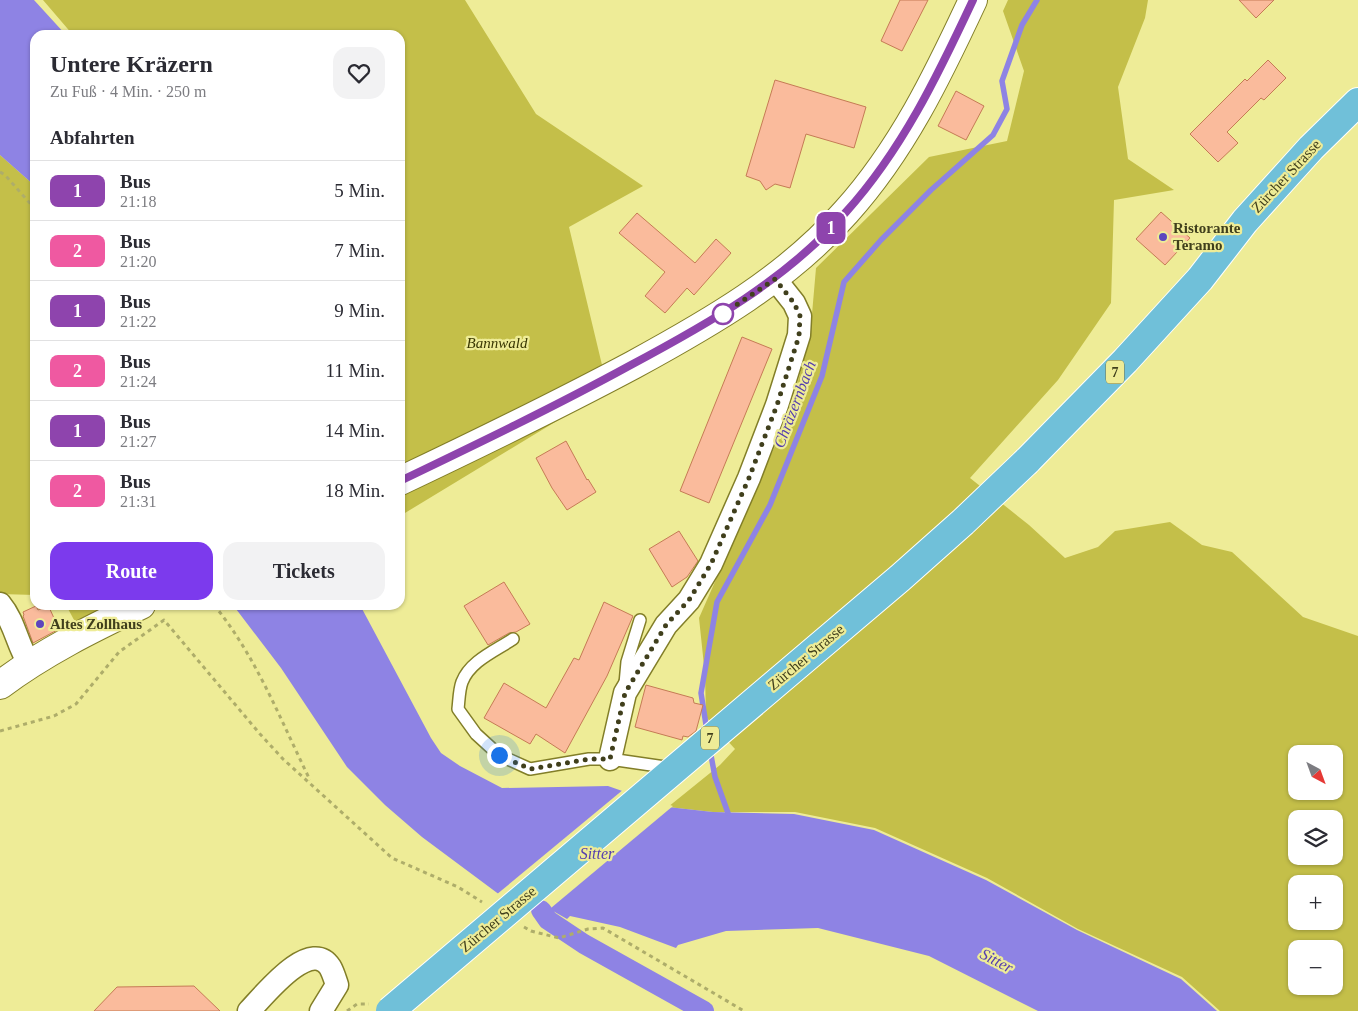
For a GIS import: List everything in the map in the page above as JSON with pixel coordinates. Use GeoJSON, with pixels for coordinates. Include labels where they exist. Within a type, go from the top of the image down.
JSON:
{"type":"FeatureCollection","features":[{"type":"Feature","properties":{"kind":"main road","name":"Zürcher Strasse"},"geometry":{"type":"LineString","coordinates":[[390,1011],[900,578],[963,522],[1026,462],[1112,375],[1200,279],[1245,221],[1311,148],[1358,102]]}},
{"type":"Feature","properties":{"kind":"main road","name":"Zürcher Strasse"},"geometry":{"type":"LineString","coordinates":[[1200,279],[1256,228],[1319,162],[1358,126]]}},
{"type":"Feature","properties":{"kind":"street"},"geometry":{"type":"LineString","coordinates":[[405,479],[600,382],[668,346],[731,309],[775,279],[846,213],[881,168],[911,124],[973,0]]}},
{"type":"Feature","properties":{"kind":"street"},"geometry":{"type":"LineString","coordinates":[[610,759],[625,693],[666,625],[689,600],[711,564],[749,478],[777,405],[799,336],[800,316],[794,303],[775,279]]}},
{"type":"Feature","properties":{"kind":"street"},"geometry":{"type":"LineString","coordinates":[[0,604],[13,626],[22,653],[29,663]]}},
{"type":"Feature","properties":{"kind":"street"},"geometry":{"type":"LineString","coordinates":[[0,685],[29,663],[63,643],[131,610]]}},
{"type":"Feature","properties":{"kind":"street"},"geometry":{"type":"LineString","coordinates":[[249,1011],[293,967],[303,960],[313,959],[321,960],[329,965],[337,985],[321,1011]]}},
{"type":"Feature","properties":{"kind":"lane"},"geometry":{"type":"LineString","coordinates":[[625,693],[627,662],[640,620]]}},
{"type":"Feature","properties":{"kind":"lane"},"geometry":{"type":"LineString","coordinates":[[514,639],[481,659],[468,670],[462,683],[458,709],[476,734],[499,755],[530,769],[589,759],[610,759],[665,767],[699,760]]}},
{"type":"Feature","properties":{"kind":"path"},"geometry":{"type":"LineString","coordinates":[[0,172],[5,175],[30,203]]}},
{"type":"Feature","properties":{"kind":"path"},"geometry":{"type":"LineString","coordinates":[[218,610],[236,634],[312,783]]}},
{"type":"Feature","properties":{"kind":"path"},"geometry":{"type":"LineString","coordinates":[[0,730],[54,716],[76,704],[119,652],[164,620],[283,759],[312,783],[392,858],[458,887],[490,907]]}},
{"type":"Feature","properties":{"kind":"path"},"geometry":{"type":"LineString","coordinates":[[523,926],[531,931],[559,938],[603,928],[744,1011]]}},
{"type":"Feature","properties":{"kind":"green space","name":"Bannwald"},"geometry":{"type":"Polygon","coordinates":[[[43,0],[465,0],[536,114],[643,186],[569,227],[608,390],[405,513],[405,30],[69,30],[43,0]]]}},
{"type":"Feature","properties":{"kind":"green space"},"geometry":{"type":"Polygon","coordinates":[[[1008,0],[1148,0],[1145,18],[1118,87],[1128,159],[1174,190],[1114,200],[1111,303],[1058,380],[970,478],[1029,525],[1065,558],[1098,547],[1115,531],[1170,522],[1202,545],[1232,552],[1303,617],[1358,636],[1358,1011],[1220,1011],[1182,977],[1078,929],[987,878],[875,828],[795,812],[713,812],[668,807],[720,765],[735,749],[706,717],[705,675],[699,618],[789,414],[810,337],[816,268],[929,157],[1007,141],[1024,71],[1003,11],[1008,0]]]}},
{"type":"Feature","properties":{"kind":"green space"},"geometry":{"type":"Polygon","coordinates":[[[0,155],[30,182],[30,595],[0,594],[0,155]]]}},
{"type":"Feature","properties":{"kind":"green space"},"geometry":{"type":"Polygon","coordinates":[[[69,610],[130,610],[81,633],[69,610]]]}},
{"type":"Feature","properties":{"kind":"water"},"geometry":{"type":"Polygon","coordinates":[[[0,0],[34,0],[61,30],[30,30],[30,182],[0,155],[0,0]]]}},
{"type":"Feature","properties":{"kind":"water","name":"Sitter"},"geometry":{"type":"Polygon","coordinates":[[[237,610],[363,610],[431,738],[441,753],[460,766],[502,788],[608,786],[668,807],[713,812],[794,814],[874,830],[986,880],[1077,930],[1181,979],[1217,1011],[1038,1011],[929,956],[818,928],[726,931],[678,945],[676,948],[620,927],[570,916],[567,919],[553,911],[516,907],[422,837],[385,805],[347,767],[281,668],[237,610]]]}},
{"type":"Feature","properties":{"kind":"pier"},"geometry":{"type":"Polygon","coordinates":[[[624,789],[673,806],[545,913],[515,909],[496,895],[624,789]]]}},
{"type":"Feature","properties":{"kind":"building"},"geometry":{"type":"Polygon","coordinates":[[[900,0],[928,0],[902,51],[881,41],[900,0]]]}},
{"type":"Feature","properties":{"kind":"building"},"geometry":{"type":"Polygon","coordinates":[[[1239,0],[1274,0],[1256,18],[1239,0]]]}},
{"type":"Feature","properties":{"kind":"building"},"geometry":{"type":"Polygon","coordinates":[[[1268,60],[1286,78],[1264,100],[1261,98],[1227,132],[1238,143],[1218,162],[1190,134],[1245,79],[1247,81],[1268,60]]]}},
{"type":"Feature","properties":{"kind":"building"},"geometry":{"type":"Polygon","coordinates":[[[775,80],[866,107],[854,148],[806,134],[790,188],[775,184],[766,190],[760,181],[746,176],[775,80]]]}},
{"type":"Feature","properties":{"kind":"building"},"geometry":{"type":"Polygon","coordinates":[[[956,91],[984,106],[966,140],[938,126],[956,91]]]}},
{"type":"Feature","properties":{"kind":"building"},"geometry":{"type":"Polygon","coordinates":[[[1161,212],[1190,238],[1165,265],[1136,239],[1161,212]]]}},
{"type":"Feature","properties":{"kind":"building"},"geometry":{"type":"Polygon","coordinates":[[[637,213],[695,263],[716,239],[731,253],[694,295],[687,288],[665,313],[645,296],[665,272],[619,233],[637,213]]]}},
{"type":"Feature","properties":{"kind":"building"},"geometry":{"type":"Polygon","coordinates":[[[742,337],[772,349],[709,503],[680,491],[742,337]]]}},
{"type":"Feature","properties":{"kind":"building"},"geometry":{"type":"Polygon","coordinates":[[[566,441],[587,480],[596,492],[567,510],[552,488],[536,458],[566,441]]]}},
{"type":"Feature","properties":{"kind":"building"},"geometry":{"type":"Polygon","coordinates":[[[679,531],[698,561],[687,577],[672,587],[649,549],[679,531]]]}},
{"type":"Feature","properties":{"kind":"building"},"geometry":{"type":"Polygon","coordinates":[[[504,582],[530,624],[488,645],[464,606],[504,582]]]}},
{"type":"Feature","properties":{"kind":"building"},"geometry":{"type":"Polygon","coordinates":[[[604,602],[633,616],[607,676],[565,753],[536,734],[530,744],[484,718],[504,683],[546,708],[574,658],[579,660],[604,602]]]}},
{"type":"Feature","properties":{"kind":"building","name":"Altes Zollhaus"},"geometry":{"type":"Polygon","coordinates":[[[30,609],[50,610],[59,629],[33,643],[23,612],[30,609]]]}},
{"type":"Feature","properties":{"kind":"building"},"geometry":{"type":"Polygon","coordinates":[[[646,685],[693,698],[694,703],[703,705],[696,731],[688,737],[683,736],[682,740],[635,727],[646,685]]]}},
{"type":"Feature","properties":{"kind":"building"},"geometry":{"type":"Polygon","coordinates":[[[194,986],[220,1011],[94,1011],[117,987],[194,986]]]}},
{"type":"Feature","properties":{"kind":"waterway","name":"Chräzernbach"},"geometry":{"type":"LineString","coordinates":[[707,731],[701,693],[717,602],[770,505],[822,376],[844,282],[881,240],[931,190],[993,135],[1007,109],[1002,81],[1022,25],[1037,0]]}},
{"type":"Feature","properties":{"kind":"waterway","name":"Chräzernbach"},"geometry":{"type":"LineString","coordinates":[[710,750],[715,777],[728,813]]}},
{"type":"Feature","properties":{"kind":"waterway"},"geometry":{"type":"LineString","coordinates":[[541,910],[548,920],[584,944],[704,1011]]}},
{"type":"Feature","properties":{"kind":"bus line","name":"1"},"geometry":{"type":"LineString","coordinates":[[405,479],[600,382],[676,341],[731,309],[775,279],[815,244],[846,213],[872,182],[911,124],[939,72],[973,0]]}},
{"type":"Feature","properties":{"kind":"place","name":"Ristorante Teramo"},"geometry":{"type":"Point","coordinates":[1163,237]}},
{"type":"Feature","properties":{"kind":"place","name":"Altes Zollhaus"},"geometry":{"type":"Point","coordinates":[40,624]}},
{"type":"Feature","properties":{"kind":"route"},"geometry":{"type":"LineString","coordinates":[[499,755],[530,769],[589,759],[610,759],[625,693],[666,625],[689,600],[711,564],[749,478],[777,405],[799,336],[800,316],[794,303],[775,279],[718,317],[723,314]]}}]}
